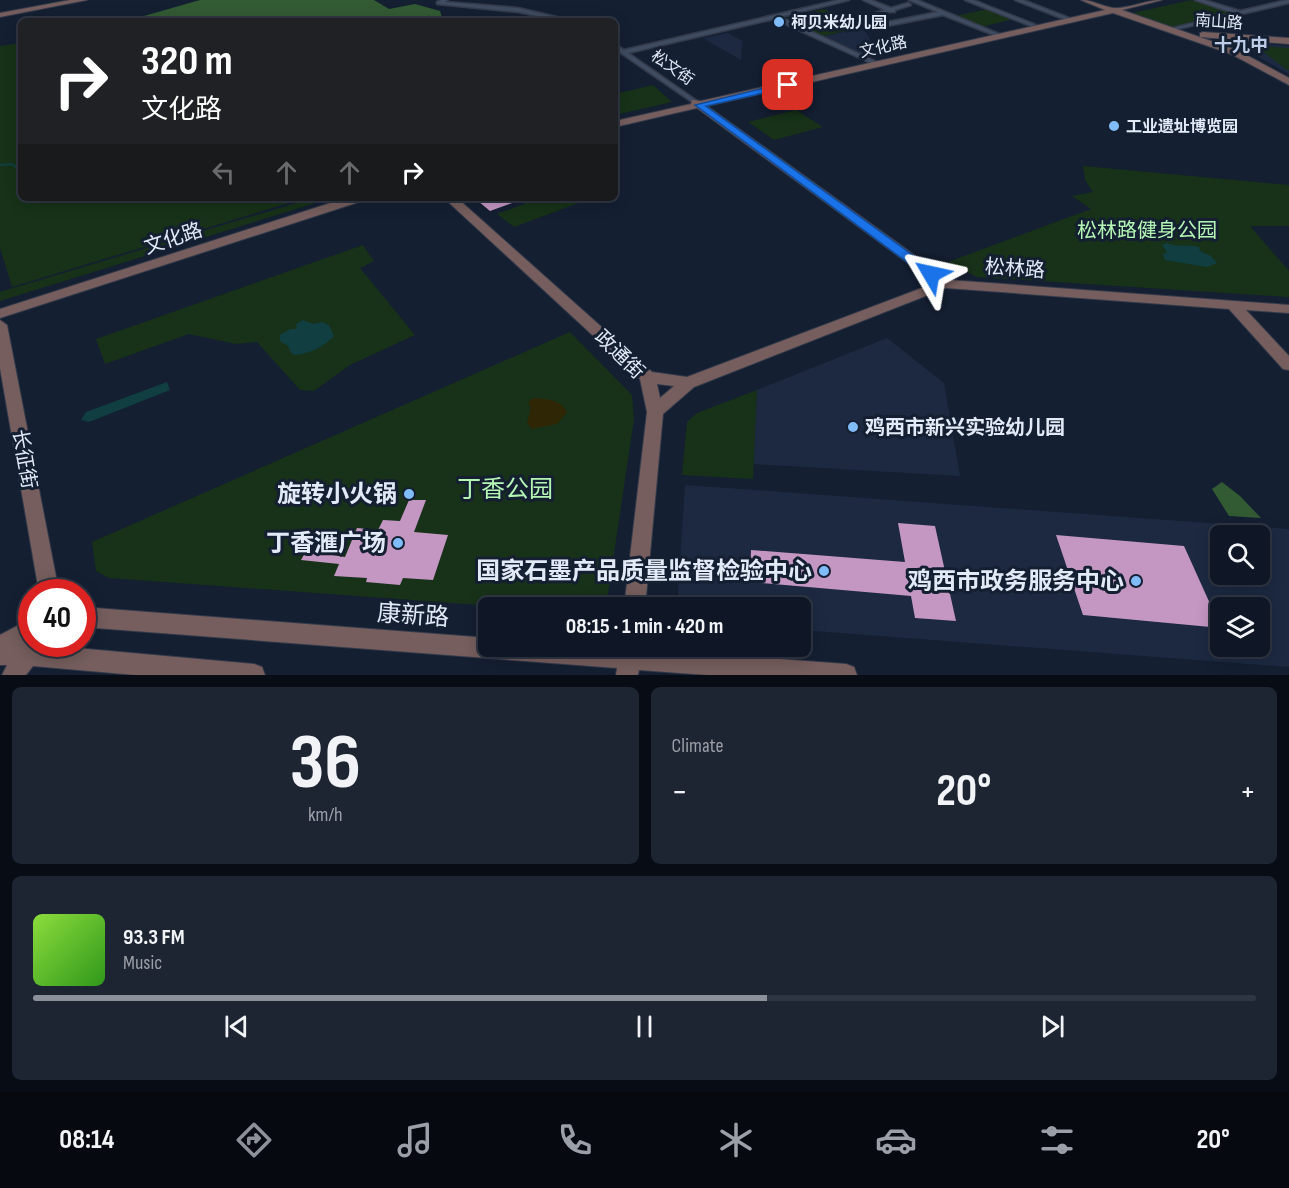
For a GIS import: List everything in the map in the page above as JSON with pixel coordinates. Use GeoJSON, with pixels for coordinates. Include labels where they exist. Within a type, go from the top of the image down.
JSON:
{"type":"FeatureCollection","features":[{"type":"Feature","properties":{"kind":"main road"},"geometry":{"type":"LineString","coordinates":[[0,15],[83,0]]}},
{"type":"Feature","properties":{"kind":"main road"},"geometry":{"type":"LineString","coordinates":[[1085,0],[1171,30],[1184,30],[1234,52],[1289,82]]}},
{"type":"Feature","properties":{"kind":"main road","name":"文化路"},"geometry":{"type":"LineString","coordinates":[[618,121],[1145,0]]}},
{"type":"Feature","properties":{"kind":"main road","name":"文化路"},"geometry":{"type":"LineString","coordinates":[[874,63],[1034,25],[1158,0]]}},
{"type":"Feature","properties":{"kind":"main road","name":"南山路"},"geometry":{"type":"LineString","coordinates":[[1184,30],[1205,36],[1289,41]]}},
{"type":"Feature","properties":{"kind":"main road"},"geometry":{"type":"LineString","coordinates":[[1228,37],[1234,52]]}},
{"type":"Feature","properties":{"kind":"main road","name":"松文街"},"geometry":{"type":"LineString","coordinates":[[697,104],[945,284]]}},
{"type":"Feature","properties":{"kind":"main road","name":"文化路"},"geometry":{"type":"LineString","coordinates":[[0,308],[333,201]]}},
{"type":"Feature","properties":{"kind":"main road","name":"文化路"},"geometry":{"type":"LineString","coordinates":[[0,314],[349,201]]}},
{"type":"Feature","properties":{"kind":"main road","name":"政通街"},"geometry":{"type":"LineString","coordinates":[[453,201],[647,377],[655,412],[635,597]]}},
{"type":"Feature","properties":{"kind":"main road","name":"松林路"},"geometry":{"type":"LineString","coordinates":[[647,377],[688,382],[945,284],[1289,309]]}},
{"type":"Feature","properties":{"kind":"main road"},"geometry":{"type":"LineString","coordinates":[[1233,305],[1289,365]]}},
{"type":"Feature","properties":{"kind":"main road","name":"长征街"},"geometry":{"type":"LineString","coordinates":[[0,325],[47,579]]}},
{"type":"Feature","properties":{"kind":"main road"},"geometry":{"type":"LineString","coordinates":[[655,412],[688,382]]}},
{"type":"Feature","properties":{"kind":"main road","name":"康新路"},"geometry":{"type":"LineString","coordinates":[[96,618],[846,675]]}},
{"type":"Feature","properties":{"kind":"main road"},"geometry":{"type":"LineString","coordinates":[[0,646],[18,636]]}},
{"type":"Feature","properties":{"kind":"main road"},"geometry":{"type":"LineString","coordinates":[[0,655],[18,652]]}},
{"type":"Feature","properties":{"kind":"main road"},"geometry":{"type":"LineString","coordinates":[[12,675],[25,657]]}},
{"type":"Feature","properties":{"kind":"main road"},"geometry":{"type":"LineString","coordinates":[[96,657],[254,675]]}},
{"type":"Feature","properties":{"kind":"street"},"geometry":{"type":"LineString","coordinates":[[445,0],[439,3],[518,10],[556,18]]}},
{"type":"Feature","properties":{"kind":"street"},"geometry":{"type":"LineString","coordinates":[[624,52],[846,0]]}},
{"type":"Feature","properties":{"kind":"street"},"geometry":{"type":"LineString","coordinates":[[866,0],[914,18]]}},
{"type":"Feature","properties":{"kind":"street"},"geometry":{"type":"LineString","coordinates":[[968,0],[1034,25]]}},
{"type":"Feature","properties":{"kind":"street"},"geometry":{"type":"LineString","coordinates":[[1018,0],[1066,18]]}},
{"type":"Feature","properties":{"kind":"street"},"geometry":{"type":"LineString","coordinates":[[1198,0],[1241,13]]}},
{"type":"Feature","properties":{"kind":"street"},"geometry":{"type":"LineString","coordinates":[[1184,30],[1289,1]]}},
{"type":"Feature","properties":{"kind":"street"},"geometry":{"type":"LineString","coordinates":[[943,13],[872,27],[856,20],[910,3],[943,13],[996,34]]}},
{"type":"Feature","properties":{"kind":"street"},"geometry":{"type":"LineString","coordinates":[[775,17],[874,63]]}},
{"type":"Feature","properties":{"kind":"street","name":"松文街"},"geometry":{"type":"LineString","coordinates":[[618,48],[697,104]]}},
{"type":"Feature","properties":{"kind":"shaded area"},"geometry":{"type":"Polygon","coordinates":[[[864,28],[870,40],[883,49],[861,54],[823,36],[864,28]]]}},
{"type":"Feature","properties":{"kind":"shaded area"},"geometry":{"type":"Polygon","coordinates":[[[728,33],[742,41],[741,60],[703,38],[728,33]]]}},
{"type":"Feature","properties":{"kind":"shaded area","name":"十九中"},"geometry":{"type":"Polygon","coordinates":[[[1245,43],[1289,46],[1289,74],[1260,58],[1245,43]]]}},
{"type":"Feature","properties":{"kind":"shaded area"},"geometry":{"type":"Polygon","coordinates":[[[1167,243],[1199,247],[1200,251],[1211,256],[1217,263],[1207,267],[1165,260],[1163,254],[1167,252],[1162,245],[1167,243]]]}},
{"type":"Feature","properties":{"kind":"shaded area"},"geometry":{"type":"Polygon","coordinates":[[[303,320],[313,324],[322,322],[329,325],[334,336],[314,350],[303,354],[292,354],[288,346],[280,341],[280,335],[290,329],[297,329],[296,324],[303,320]]]}},
{"type":"Feature","properties":{"kind":"shaded area","name":"鸡西市新兴实验幼儿园"},"geometry":{"type":"Polygon","coordinates":[[[887,338],[944,383],[960,476],[753,464],[757,390],[887,338]]]}},
{"type":"Feature","properties":{"kind":"shaded area"},"geometry":{"type":"Polygon","coordinates":[[[167,382],[170,390],[89,422],[81,420],[86,412],[167,382]]]}},
{"type":"Feature","properties":{"kind":"shaded area"},"geometry":{"type":"Polygon","coordinates":[[[685,485],[1234,525],[1210,525],[1210,585],[1270,585],[1270,528],[1289,529],[1289,667],[811,631],[811,597],[678,597],[685,485]]]}},
{"type":"Feature","properties":{"kind":"green space"},"geometry":{"type":"Polygon","coordinates":[[[200,0],[374,0],[389,9],[415,4],[440,11],[442,18],[132,18],[200,0]]]}},
{"type":"Feature","properties":{"kind":"green space"},"geometry":{"type":"Polygon","coordinates":[[[1191,0],[1235,12],[1172,27],[1133,13],[1191,0]]]}},
{"type":"Feature","properties":{"kind":"green space"},"geometry":{"type":"Polygon","coordinates":[[[824,9],[864,27],[823,36],[785,19],[824,9]]]}},
{"type":"Feature","properties":{"kind":"green space"},"geometry":{"type":"Polygon","coordinates":[[[988,9],[1014,19],[981,27],[955,16],[988,9]]]}},
{"type":"Feature","properties":{"kind":"green space"},"geometry":{"type":"Polygon","coordinates":[[[18,43],[18,201],[295,201],[12,287],[0,248],[0,46],[18,43]]]}},
{"type":"Feature","properties":{"kind":"green space"},"geometry":{"type":"Polygon","coordinates":[[[1256,46],[1289,48],[1289,70],[1287,70],[1256,46]]]}},
{"type":"Feature","properties":{"kind":"green space"},"geometry":{"type":"Polygon","coordinates":[[[653,85],[672,102],[618,114],[618,93],[653,85]]]}},
{"type":"Feature","properties":{"kind":"green space"},"geometry":{"type":"Polygon","coordinates":[[[796,110],[823,127],[774,140],[748,122],[796,110]]]}},
{"type":"Feature","properties":{"kind":"green space","name":"松林路健身公园"},"geometry":{"type":"Polygon","coordinates":[[[1083,166],[1289,185],[1289,226],[1250,226],[1289,271],[1289,297],[977,277],[948,262],[1091,209],[1072,196],[1093,192],[1085,180],[1083,166]]]}},
{"type":"Feature","properties":{"kind":"green space"},"geometry":{"type":"Polygon","coordinates":[[[303,201],[322,201],[0,301],[0,292],[303,201]]]}},
{"type":"Feature","properties":{"kind":"green space"},"geometry":{"type":"Polygon","coordinates":[[[532,201],[584,201],[514,227],[497,214],[532,201]]]}},
{"type":"Feature","properties":{"kind":"green space"},"geometry":{"type":"Polygon","coordinates":[[[363,245],[374,261],[360,268],[415,335],[350,365],[314,391],[300,390],[257,342],[236,344],[189,334],[105,364],[96,339],[363,245]]]}},
{"type":"Feature","properties":{"kind":"green space","name":"丁香公园"},"geometry":{"type":"Polygon","coordinates":[[[570,332],[632,395],[634,419],[608,597],[478,597],[478,605],[109,578],[96,571],[92,542],[570,332]]]}},
{"type":"Feature","properties":{"kind":"green space"},"geometry":{"type":"Polygon","coordinates":[[[757,390],[753,479],[682,475],[687,422],[697,413],[757,390]]]}},
{"type":"Feature","properties":{"kind":"green space"},"geometry":{"type":"Polygon","coordinates":[[[1222,482],[1240,496],[1261,518],[1229,516],[1212,489],[1222,482]]]}},
{"type":"Feature","properties":{"kind":"sand"},"geometry":{"type":"Polygon","coordinates":[[[537,398],[558,403],[567,412],[557,424],[532,429],[527,423],[531,407],[528,403],[531,399],[537,398]]]}},
{"type":"Feature","properties":{"kind":"building"},"geometry":{"type":"Polygon","coordinates":[[[478,201],[518,201],[490,211],[478,201]]]}},
{"type":"Feature","properties":{"kind":"building","name":"丁香滙广场"},"geometry":{"type":"Polygon","coordinates":[[[409,500],[426,500],[414,532],[448,535],[433,580],[403,578],[400,585],[366,582],[367,578],[334,576],[339,564],[301,560],[306,551],[345,557],[357,528],[378,530],[383,520],[400,521],[409,500]]]}},
{"type":"Feature","properties":{"kind":"building"},"geometry":{"type":"Polygon","coordinates":[[[898,523],[935,526],[956,621],[915,618],[911,596],[750,582],[751,550],[905,562],[898,523]]]}},
{"type":"Feature","properties":{"kind":"building","name":"鸡西市政务服务中心"},"geometry":{"type":"Polygon","coordinates":[[[1056,535],[1184,546],[1210,604],[1210,627],[1083,615],[1056,535]]]}},
{"type":"Feature","properties":{"kind":"waterway"},"geometry":{"type":"LineString","coordinates":[[0,165],[12,164],[18,169]]}},
{"type":"Feature","properties":{"kind":"place","name":"柯贝米幼儿园"},"geometry":{"type":"Point","coordinates":[779,22]}},
{"type":"Feature","properties":{"kind":"place","name":"工业遗址博览园"},"geometry":{"type":"Point","coordinates":[1114,126]}},
{"type":"Feature","properties":{"kind":"place","name":"鸡西市新兴实验幼儿园"},"geometry":{"type":"Point","coordinates":[853,427]}},
{"type":"Feature","properties":{"kind":"place","name":"旋转小火锅"},"geometry":{"type":"Point","coordinates":[409,494]}},
{"type":"Feature","properties":{"kind":"place","name":"丁香滙广场"},"geometry":{"type":"Point","coordinates":[398,543]}},
{"type":"Feature","properties":{"kind":"place","name":"国家石墨产品质量监督检验中心"},"geometry":{"type":"Point","coordinates":[824,571]}},
{"type":"Feature","properties":{"kind":"place","name":"鸡西市政务服务中心"},"geometry":{"type":"Point","coordinates":[1136,581]}},
{"type":"Feature","properties":{"kind":"district","name":"十九中"},"geometry":{"type":"Point","coordinates":[1241,45]}},
{"type":"Feature","properties":{"kind":"route"},"geometry":{"type":"LineString","coordinates":[[788,85],[699,105],[931,274]]}}]}
